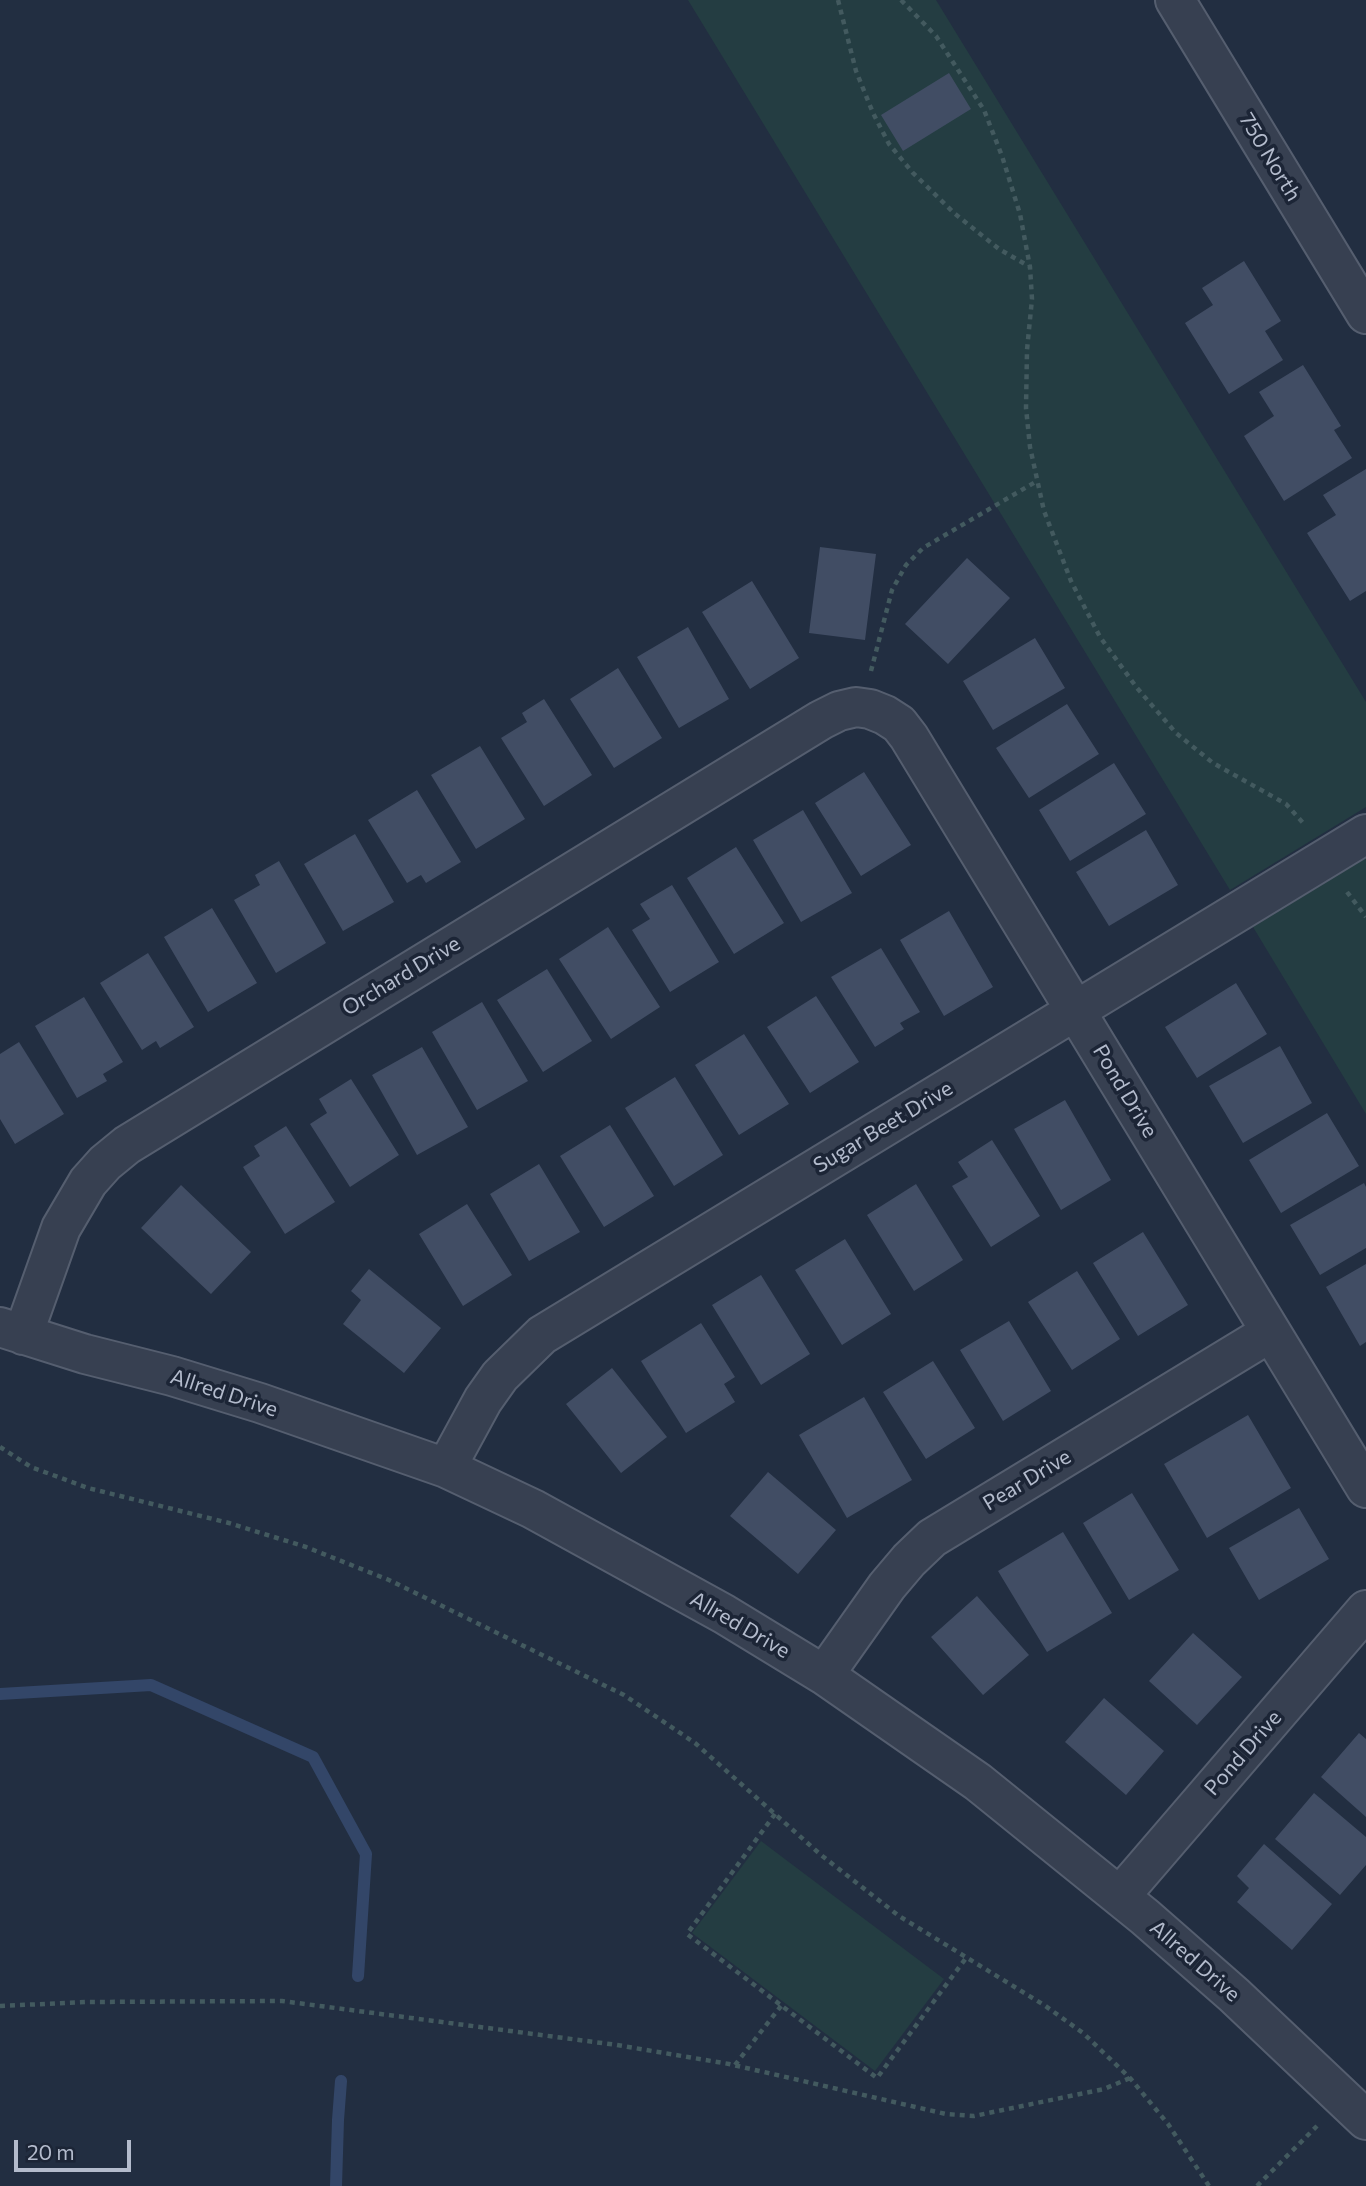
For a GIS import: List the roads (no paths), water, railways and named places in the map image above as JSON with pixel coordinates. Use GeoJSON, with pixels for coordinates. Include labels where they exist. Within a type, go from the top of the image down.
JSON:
{"type":"FeatureCollection","features":[{"type":"Feature","properties":{"kind":"street","name":"750 North"},"geometry":{"type":"LineString","coordinates":[[1175,0],[1366,314]]}},
{"type":"Feature","properties":{"kind":"street","name":"Pond Drive"},"geometry":{"type":"LineString","coordinates":[[869,693],[885,715],[899,724],[909,737],[1366,1488]]}},
{"type":"Feature","properties":{"kind":"street","name":"Orchard Drive"},"geometry":{"type":"LineString","coordinates":[[11,1331],[61,1228],[88,1182],[127,1145],[821,720],[856,707],[869,693]]}},
{"type":"Feature","properties":{"kind":"street","name":"Sugar Beet Drive"},"geometry":{"type":"LineString","coordinates":[[446,1468],[483,1400],[500,1376],[542,1335],[1366,834]]}},
{"type":"Feature","properties":{"kind":"street","name":"Allred Drive"},"geometry":{"type":"LineString","coordinates":[[11,1331],[260,1403],[446,1468],[544,1515],[724,1614],[824,1675],[978,1782],[1120,1896],[1234,1994],[1366,2120]]}},
{"type":"Feature","properties":{"kind":"street","name":"Pear Drive"},"geometry":{"type":"LineString","coordinates":[[824,1675],[887,1586],[932,1538],[1271,1332]]}},
{"type":"Feature","properties":{"kind":"street","name":"Pond Drive"},"geometry":{"type":"LineString","coordinates":[[1120,1896],[1366,1610]]}},
{"type":"Feature","properties":{"kind":"waterway"},"geometry":{"type":"LineString","coordinates":[[0,1694],[151,1685],[313,1757],[366,1854],[358,1976]]}},
{"type":"Feature","properties":{"kind":"waterway"},"geometry":{"type":"LineString","coordinates":[[336,2186],[341,2081]]}}]}
